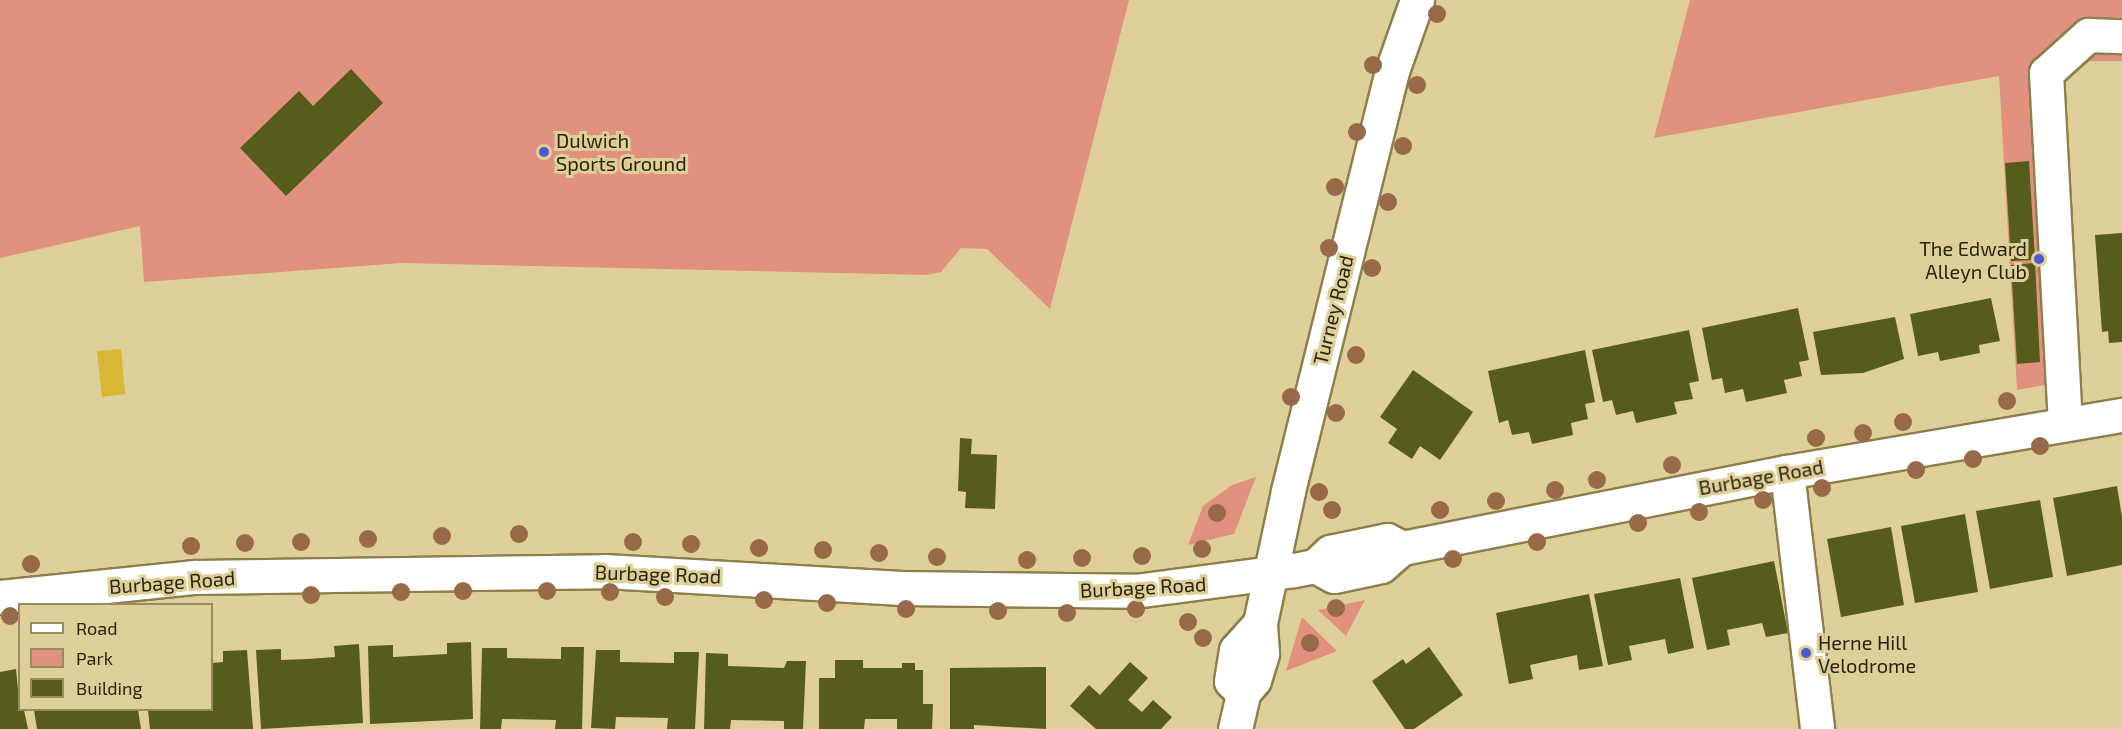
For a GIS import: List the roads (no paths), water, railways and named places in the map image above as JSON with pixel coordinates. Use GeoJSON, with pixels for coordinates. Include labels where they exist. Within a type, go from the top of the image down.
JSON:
{"type":"FeatureCollection","features":[{"type":"Feature","properties":{"kind":"street","name":"Turney Road"},"geometry":{"type":"LineString","coordinates":[[1235,729],[1243,693],[1232,681],[1236,650],[1260,623],[1392,72],[1417,0]]}},
{"type":"Feature","properties":{"kind":"street"},"geometry":{"type":"LineString","coordinates":[[2065,423],[2046,73],[2088,35],[2122,36]]}},
{"type":"Feature","properties":{"kind":"street","name":"Burbage Road"},"geometry":{"type":"LineString","coordinates":[[0,597],[218,577],[605,571],[902,588],[1078,591],[1176,588],[1315,566],[1334,576],[1381,566],[1402,548],[1787,472],[2122,415]]}},
{"type":"Feature","properties":{"kind":"street"},"geometry":{"type":"LineString","coordinates":[[1787,472],[1817,729]]}},
{"type":"Feature","properties":{"kind":"place","name":"Dulwich Sports Ground"},"geometry":{"type":"Point","coordinates":[544,152]}},
{"type":"Feature","properties":{"kind":"place","name":"The Edward Alleyn Club"},"geometry":{"type":"Point","coordinates":[2039,259]}},
{"type":"Feature","properties":{"kind":"place","name":"Herne Hill Velodrome"},"geometry":{"type":"Point","coordinates":[1806,653]}}]}
